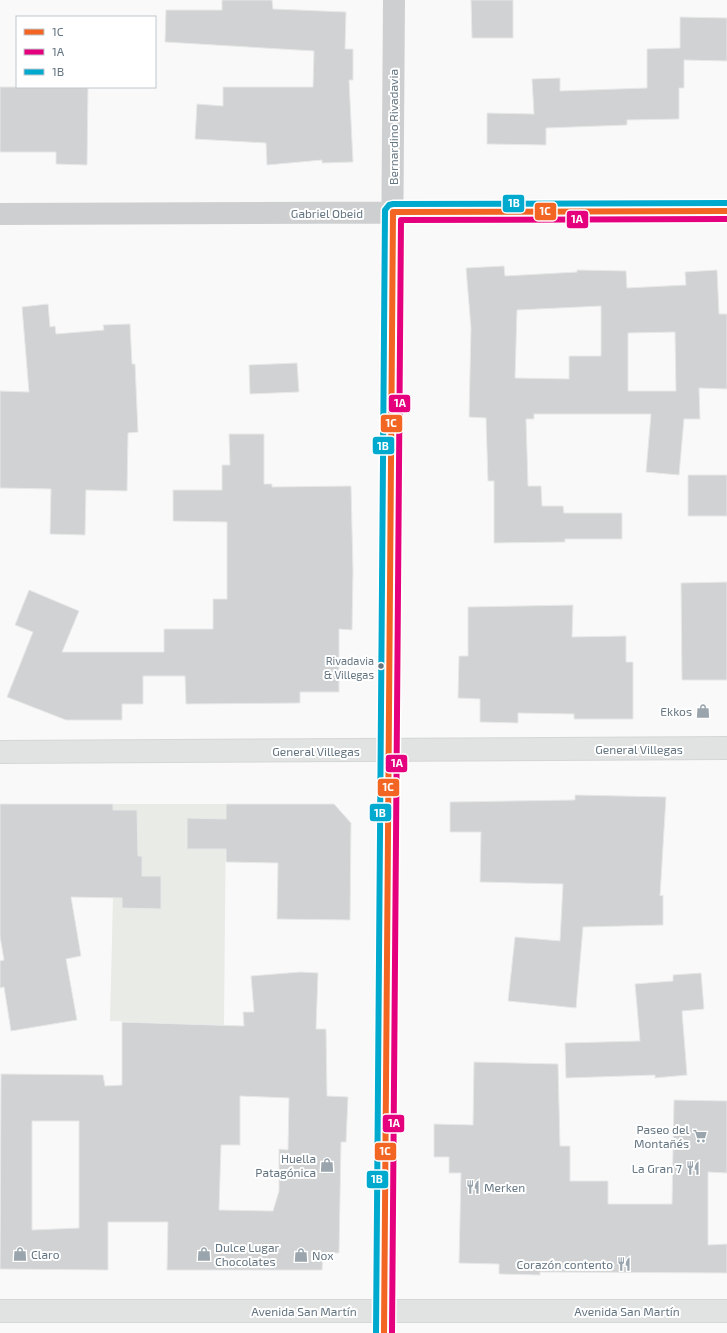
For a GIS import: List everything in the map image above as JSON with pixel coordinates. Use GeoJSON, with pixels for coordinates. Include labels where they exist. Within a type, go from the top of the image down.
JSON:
{"type":"FeatureCollection","features":[{"type":"Feature","properties":{"kind":"main road","name":"General Villegas"},"geometry":{"type":"LineString","coordinates":[[0,752],[727,748]]}},
{"type":"Feature","properties":{"kind":"main road","name":"Avenida San Martín"},"geometry":{"type":"LineString","coordinates":[[0,1310],[727,1311]]}},
{"type":"Feature","properties":{"kind":"street","name":"Bernardino Rivadavia"},"geometry":{"type":"LineString","coordinates":[[384,1333],[394,0]]}},
{"type":"Feature","properties":{"kind":"street","name":"Gabriel Obeid"},"geometry":{"type":"LineString","coordinates":[[0,214],[727,211]]}},
{"type":"Feature","properties":{"kind":"shaded area"},"geometry":{"type":"Polygon","coordinates":[[[113,804],[226,804],[224,1025],[110,1021],[113,898],[113,804]]]}},
{"type":"Feature","properties":{"kind":"building"},"geometry":{"type":"Polygon","coordinates":[[[222,0],[272,0],[273,9],[346,12],[345,49],[353,49],[353,80],[349,80],[353,162],[322,163],[322,160],[267,165],[266,143],[195,139],[197,104],[223,106],[223,87],[313,87],[314,51],[165,42],[166,10],[222,10],[222,0]]]}},
{"type":"Feature","properties":{"kind":"building"},"geometry":{"type":"Polygon","coordinates":[[[471,0],[513,0],[513,38],[472,38],[471,0]]]}},
{"type":"Feature","properties":{"kind":"building"},"geometry":{"type":"Polygon","coordinates":[[[680,17],[727,18],[727,61],[684,60],[684,88],[679,88],[679,119],[627,120],[627,125],[546,128],[546,145],[487,144],[487,113],[534,114],[532,79],[560,78],[560,91],[647,88],[647,49],[680,48],[680,17]]]}},
{"type":"Feature","properties":{"kind":"building"},"geometry":{"type":"Polygon","coordinates":[[[0,87],[88,88],[87,165],[56,164],[56,152],[0,152],[0,87]]]}},
{"type":"Feature","properties":{"kind":"building"},"geometry":{"type":"Polygon","coordinates":[[[504,266],[505,276],[577,272],[577,270],[626,271],[627,288],[686,285],[685,272],[717,270],[719,314],[727,314],[727,389],[699,388],[700,419],[684,419],[679,475],[646,472],[651,414],[534,414],[534,419],[526,419],[528,486],[541,486],[542,506],[563,506],[564,513],[622,513],[622,539],[565,539],[565,542],[494,543],[494,481],[488,481],[486,418],[469,417],[471,328],[466,268],[504,266]],[[601,306],[517,310],[515,378],[569,379],[569,356],[601,356],[601,306]],[[675,332],[628,333],[628,391],[676,391],[675,332]]]}},
{"type":"Feature","properties":{"kind":"building"},"geometry":{"type":"Polygon","coordinates":[[[48,304],[50,327],[55,326],[56,334],[104,330],[103,325],[130,324],[132,364],[135,364],[138,432],[128,433],[127,491],[86,490],[85,535],[50,534],[51,489],[0,488],[0,391],[29,392],[22,307],[48,304]]]}},
{"type":"Feature","properties":{"kind":"building"},"geometry":{"type":"Polygon","coordinates":[[[297,363],[299,392],[250,394],[249,365],[297,363]]]}},
{"type":"Feature","properties":{"kind":"building"},"geometry":{"type":"Polygon","coordinates":[[[229,434],[264,434],[264,484],[272,484],[272,487],[351,486],[353,570],[352,630],[339,629],[339,692],[300,692],[300,703],[186,704],[185,676],[143,676],[143,704],[122,704],[122,720],[66,720],[7,697],[33,632],[15,625],[29,590],[79,611],[62,652],[164,652],[164,629],[213,629],[213,599],[227,599],[227,522],[173,521],[173,490],[222,490],[222,465],[230,465],[229,434]]]}},
{"type":"Feature","properties":{"kind":"building"},"geometry":{"type":"Polygon","coordinates":[[[688,475],[727,475],[727,516],[688,516],[688,475]]]}},
{"type":"Feature","properties":{"kind":"building"},"geometry":{"type":"Polygon","coordinates":[[[727,582],[727,680],[682,680],[681,583],[727,582]]]}},
{"type":"Feature","properties":{"kind":"building"},"geometry":{"type":"Polygon","coordinates":[[[573,605],[572,637],[626,636],[626,662],[633,662],[633,719],[574,719],[574,714],[518,713],[518,723],[480,722],[480,699],[458,698],[459,656],[468,656],[468,607],[573,605]]]}},
{"type":"Feature","properties":{"kind":"building"},"geometry":{"type":"Polygon","coordinates":[[[575,795],[666,797],[660,896],[663,895],[663,925],[583,927],[576,1008],[508,1001],[515,937],[560,941],[563,884],[480,882],[481,832],[450,832],[450,802],[575,800],[575,795]]]}},
{"type":"Feature","properties":{"kind":"building"},"geometry":{"type":"Polygon","coordinates":[[[0,804],[113,804],[113,810],[137,810],[138,856],[142,856],[142,876],[161,876],[161,909],[122,908],[122,898],[71,897],[81,956],[66,959],[77,1020],[11,1031],[4,987],[0,988],[0,961],[4,960],[0,936],[0,804]]]}},
{"type":"Feature","properties":{"kind":"building"},"geometry":{"type":"Polygon","coordinates":[[[226,804],[334,804],[351,823],[350,920],[277,919],[278,863],[226,862],[226,849],[187,849],[187,818],[226,819],[226,804]]]}},
{"type":"Feature","properties":{"kind":"building"},"geometry":{"type":"Polygon","coordinates":[[[300,972],[318,973],[316,1029],[326,1029],[327,1096],[348,1097],[346,1142],[341,1142],[339,1253],[323,1253],[322,1270],[167,1270],[168,1222],[108,1222],[108,1270],[0,1269],[1,1074],[103,1075],[105,1086],[122,1085],[122,1022],[244,1026],[243,1012],[254,1012],[251,976],[300,972]],[[240,1096],[240,1145],[221,1145],[219,1210],[273,1211],[279,1191],[279,1149],[288,1150],[289,1098],[240,1096]],[[32,1121],[32,1230],[79,1228],[79,1121],[32,1121]]]}},
{"type":"Feature","properties":{"kind":"building"},"geometry":{"type":"Polygon","coordinates":[[[701,973],[704,1009],[682,1011],[687,1075],[655,1078],[655,1075],[566,1078],[565,1043],[640,1041],[635,984],[673,981],[673,975],[701,973]]]}},
{"type":"Feature","properties":{"kind":"building"},"geometry":{"type":"Polygon","coordinates":[[[474,1062],[558,1064],[560,1146],[570,1146],[570,1181],[608,1181],[608,1204],[672,1204],[674,1100],[727,1101],[727,1173],[708,1172],[708,1245],[727,1244],[727,1273],[540,1272],[540,1275],[499,1274],[499,1264],[459,1263],[461,1173],[449,1173],[449,1157],[434,1157],[434,1124],[473,1125],[474,1062]]]}},
{"type":"Feature","properties":{"kind":"transit line","name":"1B"},"geometry":{"type":"LineString","coordinates":[[376,1333],[385,210],[389,205],[393,204],[727,203]]}},
{"type":"Feature","properties":{"kind":"transit line","name":"1C"},"geometry":{"type":"LineString","coordinates":[[384,1333],[393,212],[727,211]]}},
{"type":"Feature","properties":{"kind":"transit line","name":"1A"},"geometry":{"type":"LineString","coordinates":[[392,1333],[401,220],[727,219]]}},
{"type":"Feature","properties":{"kind":"place","name":"Rivadavia & Villegas"},"geometry":{"type":"Point","coordinates":[381,666]}},
{"type":"Feature","properties":{"kind":"place","name":"Ekkos"},"geometry":{"type":"Point","coordinates":[703,711]}},
{"type":"Feature","properties":{"kind":"place","name":"Paseo del Montañés"},"geometry":{"type":"Point","coordinates":[700,1136]}},
{"type":"Feature","properties":{"kind":"place","name":"Huella Patagónica"},"geometry":{"type":"Point","coordinates":[327,1165]}},
{"type":"Feature","properties":{"kind":"place","name":"La Gran 7"},"geometry":{"type":"Point","coordinates":[693,1168]}},
{"type":"Feature","properties":{"kind":"place","name":"Merken"},"geometry":{"type":"Point","coordinates":[473,1187]}},
{"type":"Feature","properties":{"kind":"place","name":"Claro"},"geometry":{"type":"Point","coordinates":[20,1254]}},
{"type":"Feature","properties":{"kind":"place","name":"Dulce Lugar Chocolates"},"geometry":{"type":"Point","coordinates":[204,1254]}},
{"type":"Feature","properties":{"kind":"place","name":"Nox"},"geometry":{"type":"Point","coordinates":[301,1255]}},
{"type":"Feature","properties":{"kind":"place","name":"Corazón contento"},"geometry":{"type":"Point","coordinates":[624,1264]}}]}
